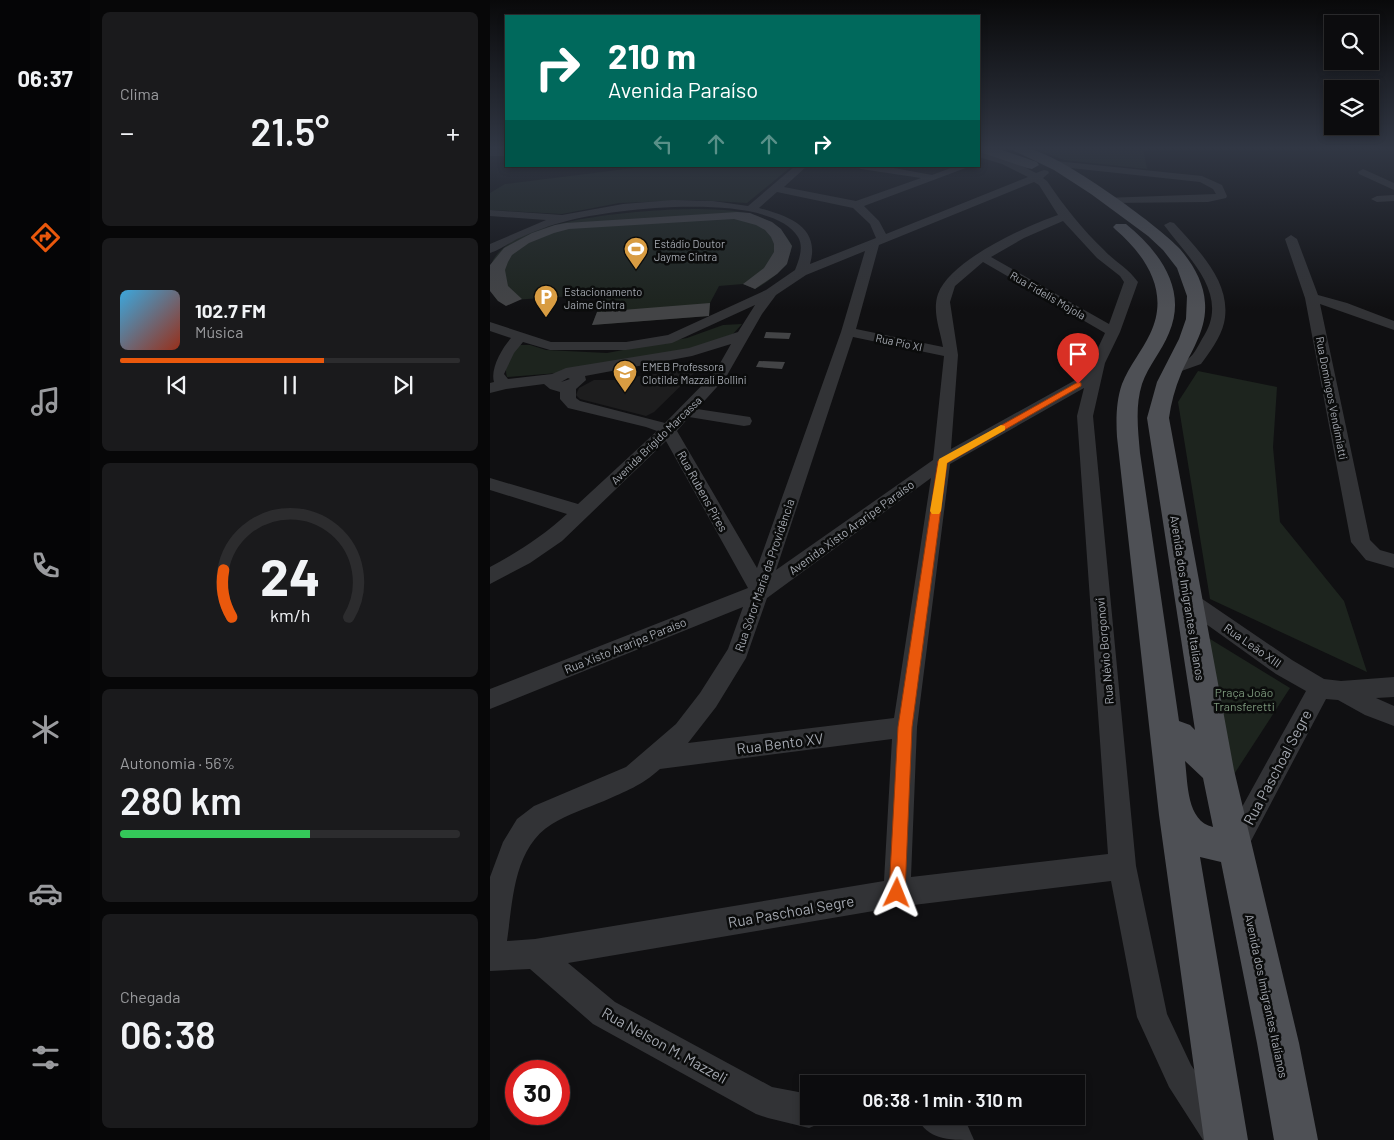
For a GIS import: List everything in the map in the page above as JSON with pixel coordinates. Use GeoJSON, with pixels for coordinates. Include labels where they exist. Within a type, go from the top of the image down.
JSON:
{"type":"FeatureCollection","features":[{"type":"Feature","properties":{"kind":"main road","name":"Avenida dos Imigrantes Italianos"},"geometry":{"type":"LineString","coordinates":[[1085,202],[1132,235],[1154,261],[1164,279],[1167,300],[1164,325],[1130,389],[1126,415],[1129,453],[1176,815],[1225,1140]]}},
{"type":"Feature","properties":{"kind":"main road","name":"Avenida dos Imigrantes Italianos"},"geometry":{"type":"LineString","coordinates":[[1112,202],[1166,232],[1191,279],[1197,300],[1196,318],[1189,342],[1173,369],[1161,396],[1158,418],[1218,770],[1278,1043],[1296,1140]]}},
{"type":"Feature","properties":{"kind":"main road"},"geometry":{"type":"LineString","coordinates":[[1132,235],[1147,242],[1166,232]]}},
{"type":"Feature","properties":{"kind":"main road"},"geometry":{"type":"LineString","coordinates":[[1166,734],[1179,735],[1218,770]]}},
{"type":"Feature","properties":{"kind":"main road"},"geometry":{"type":"LineString","coordinates":[[1176,815],[1186,830],[1197,840],[1234,847]]}},
{"type":"Feature","properties":{"kind":"street"},"geometry":{"type":"LineString","coordinates":[[751,209],[760,202]]}},
{"type":"Feature","properties":{"kind":"street"},"geometry":{"type":"LineString","coordinates":[[843,202],[857,205],[865,202]]}},
{"type":"Feature","properties":{"kind":"street","name":"Avenida Brígido Marcassa"},"geometry":{"type":"LineString","coordinates":[[490,576],[523,558],[555,536],[684,414],[728,363],[755,314],[772,292],[801,272],[976,202]]}},
{"type":"Feature","properties":{"kind":"street","name":"Rua Névio Borgonovi"},"geometry":{"type":"LineString","coordinates":[[1059,202],[1065,216],[1101,255],[1125,273],[1131,282],[1113,332],[1098,363],[1085,416],[1122,866],[1152,1017],[1180,1076],[1225,1140]]}},
{"type":"Feature","properties":{"kind":"street"},"geometry":{"type":"LineString","coordinates":[[490,250],[532,228],[564,218],[636,206],[660,204],[751,209],[785,220],[802,234],[806,244],[806,259],[801,272]]}},
{"type":"Feature","properties":{"kind":"street"},"geometry":{"type":"LineString","coordinates":[[857,205],[875,223],[878,241]]}},
{"type":"Feature","properties":{"kind":"street"},"geometry":{"type":"LineString","coordinates":[[490,213],[564,218]]}},
{"type":"Feature","properties":{"kind":"street"},"geometry":{"type":"LineString","coordinates":[[897,893],[905,727],[942,461],[951,353],[944,324],[943,300],[949,286],[964,271],[1045,223],[1065,216]]}},
{"type":"Feature","properties":{"kind":"street","name":"Rua Domingos Vendimiatti"},"geometry":{"type":"LineString","coordinates":[[1291,239],[1312,298],[1361,542],[1373,555],[1394,561]]}},
{"type":"Feature","properties":{"kind":"street","name":"Rua Sóror Maria da Providência"},"geometry":{"type":"LineString","coordinates":[[490,956],[503,879],[512,851],[526,828],[543,815],[635,775],[656,758],[684,731],[708,700],[738,652],[878,241]]}},
{"type":"Feature","properties":{"kind":"street","name":"Rua Fidelis Mojola"},"geometry":{"type":"LineString","coordinates":[[983,258],[1113,332]]}},
{"type":"Feature","properties":{"kind":"street"},"geometry":{"type":"LineString","coordinates":[[490,359],[494,327],[550,346],[626,346],[672,339],[772,292]]}},
{"type":"Feature","properties":{"kind":"street"},"geometry":{"type":"LineString","coordinates":[[1312,298],[1342,306],[1394,326]]}},
{"type":"Feature","properties":{"kind":"street"},"geometry":{"type":"LineString","coordinates":[[692,330],[725,320],[755,314]]}},
{"type":"Feature","properties":{"kind":"street","name":"Rua Pio XI"},"geometry":{"type":"LineString","coordinates":[[848,332],[951,353]]}},
{"type":"Feature","properties":{"kind":"street"},"geometry":{"type":"LineString","coordinates":[[553,381],[556,387],[572,385],[692,352],[745,334]]}},
{"type":"Feature","properties":{"kind":"street"},"geometry":{"type":"LineString","coordinates":[[505,384],[496,374],[507,351],[520,337]]}},
{"type":"Feature","properties":{"kind":"street"},"geometry":{"type":"LineString","coordinates":[[572,385],[602,374],[606,376],[673,365],[687,359],[728,363]]}},
{"type":"Feature","properties":{"kind":"street","name":"Avenida Xisto Araripe Paraíso"},"geometry":{"type":"LineString","coordinates":[[760,592],[942,461],[1095,375]]}},
{"type":"Feature","properties":{"kind":"street"},"geometry":{"type":"LineString","coordinates":[[490,388],[505,384],[553,381]]}},
{"type":"Feature","properties":{"kind":"street"},"geometry":{"type":"LineString","coordinates":[[490,397],[504,390],[553,381]]}},
{"type":"Feature","properties":{"kind":"street"},"geometry":{"type":"LineString","coordinates":[[572,385],[574,404],[651,423],[668,430]]}},
{"type":"Feature","properties":{"kind":"street"},"geometry":{"type":"LineString","coordinates":[[684,414],[744,421]]}},
{"type":"Feature","properties":{"kind":"street","name":"Rua Rubens Pires"},"geometry":{"type":"LineString","coordinates":[[668,430],[760,592]]}},
{"type":"Feature","properties":{"kind":"street"},"geometry":{"type":"LineString","coordinates":[[490,484],[582,512]]}},
{"type":"Feature","properties":{"kind":"street","name":"Rua Xisto Araripe Paraíso"},"geometry":{"type":"LineString","coordinates":[[490,698],[760,592]]}},
{"type":"Feature","properties":{"kind":"street","name":"Rua Leão XIII"},"geometry":{"type":"LineString","coordinates":[[1188,600],[1284,667],[1394,716]]}},
{"type":"Feature","properties":{"kind":"street"},"geometry":{"type":"LineString","coordinates":[[1330,689],[1394,687]]}},
{"type":"Feature","properties":{"kind":"street","name":"Rua Paschoal Segre"},"geometry":{"type":"LineString","coordinates":[[1234,847],[1330,689]]}},
{"type":"Feature","properties":{"kind":"street","name":"Rua Bento XV"},"geometry":{"type":"LineString","coordinates":[[656,758],[905,727]]}},
{"type":"Feature","properties":{"kind":"street","name":"Rua Paschoal Segre"},"geometry":{"type":"LineString","coordinates":[[490,956],[535,954],[897,893],[1122,866]]}},
{"type":"Feature","properties":{"kind":"street","name":"Rua Nelson M. Mazzeli"},"geometry":{"type":"LineString","coordinates":[[535,954],[604,1013],[768,1102],[800,1109]]}},
{"type":"Feature","properties":{"kind":"street"},"geometry":{"type":"LineString","coordinates":[[943,1125],[954,1134],[957,1140]]}},
{"type":"Feature","properties":{"kind":"shaded area","name":"EMEB Professora Clotilde Mazzali Bollini"},"geometry":{"type":"Polygon","coordinates":[[[689,369],[697,370],[654,412],[646,416],[580,399],[576,395],[579,388],[594,380],[612,380],[689,369]]]}},
{"type":"Feature","properties":{"kind":"green space"},"geometry":{"type":"Polygon","coordinates":[[[490,202],[640,202],[619,203],[562,214],[490,210],[490,202]]]}},
{"type":"Feature","properties":{"kind":"green space","name":"Estádio Doutor Jayme Cintra"},"geometry":{"type":"Polygon","coordinates":[[[698,209],[726,210],[752,214],[775,225],[792,246],[787,261],[779,272],[755,289],[743,284],[719,286],[710,303],[709,316],[592,325],[604,294],[498,301],[492,292],[490,273],[497,254],[517,239],[545,228],[615,214],[698,209]]]}},
{"type":"Feature","properties":{"kind":"green space"},"geometry":{"type":"Polygon","coordinates":[[[742,324],[733,334],[694,348],[558,373],[507,377],[507,364],[519,345],[530,345],[546,350],[607,353],[687,338],[723,325],[742,324]]]}},
{"type":"Feature","properties":{"kind":"green space"},"geometry":{"type":"Polygon","coordinates":[[[1198,371],[1277,387],[1273,447],[1280,522],[1344,601],[1367,672],[1210,599],[1178,402],[1198,371]]]}},
{"type":"Feature","properties":{"kind":"green space","name":"Praça João Transferetti"},"geometry":{"type":"Polygon","coordinates":[[[1197,631],[1290,688],[1227,785],[1197,631]]]}},
{"type":"Feature","properties":{"kind":"building"},"geometry":{"type":"Polygon","coordinates":[[[737,212],[750,213],[772,222],[781,229],[792,246],[787,264],[777,274],[755,289],[743,284],[764,268],[774,252],[774,244],[765,230],[756,225],[734,219],[569,229],[554,233],[529,243],[512,255],[508,262],[505,270],[508,286],[522,299],[506,306],[498,301],[490,291],[490,265],[504,248],[532,233],[555,225],[737,212]]]}},
{"type":"Feature","properties":{"kind":"building"},"geometry":{"type":"Polygon","coordinates":[[[710,303],[709,316],[592,325],[597,312],[710,303]]]}},
{"type":"Feature","properties":{"kind":"building"},"geometry":{"type":"Polygon","coordinates":[[[766,332],[791,333],[789,339],[764,338],[766,332]]]}},
{"type":"Feature","properties":{"kind":"building"},"geometry":{"type":"Polygon","coordinates":[[[759,361],[785,362],[782,369],[756,367],[759,361]]]}},
{"type":"Feature","properties":{"kind":"slow traffic"},"geometry":{"type":"LineString","coordinates":[[935,511],[942,461],[1001,428]]}},
{"type":"Feature","properties":{"kind":"place","name":"Estádio Doutor Jayme Cintra"},"geometry":{"type":"Point","coordinates":[636,270]}},
{"type":"Feature","properties":{"kind":"place","name":"Estacionamento Jaime Cintra"},"geometry":{"type":"Point","coordinates":[546,318]}},
{"type":"Feature","properties":{"kind":"place","name":"EMEB Professora Clotilde Mazzali Bollini"},"geometry":{"type":"Point","coordinates":[625,393]}},
{"type":"Feature","properties":{"kind":"route"},"geometry":{"type":"LineString","coordinates":[[897,893],[905,727],[942,461],[1078,384]]}}]}
